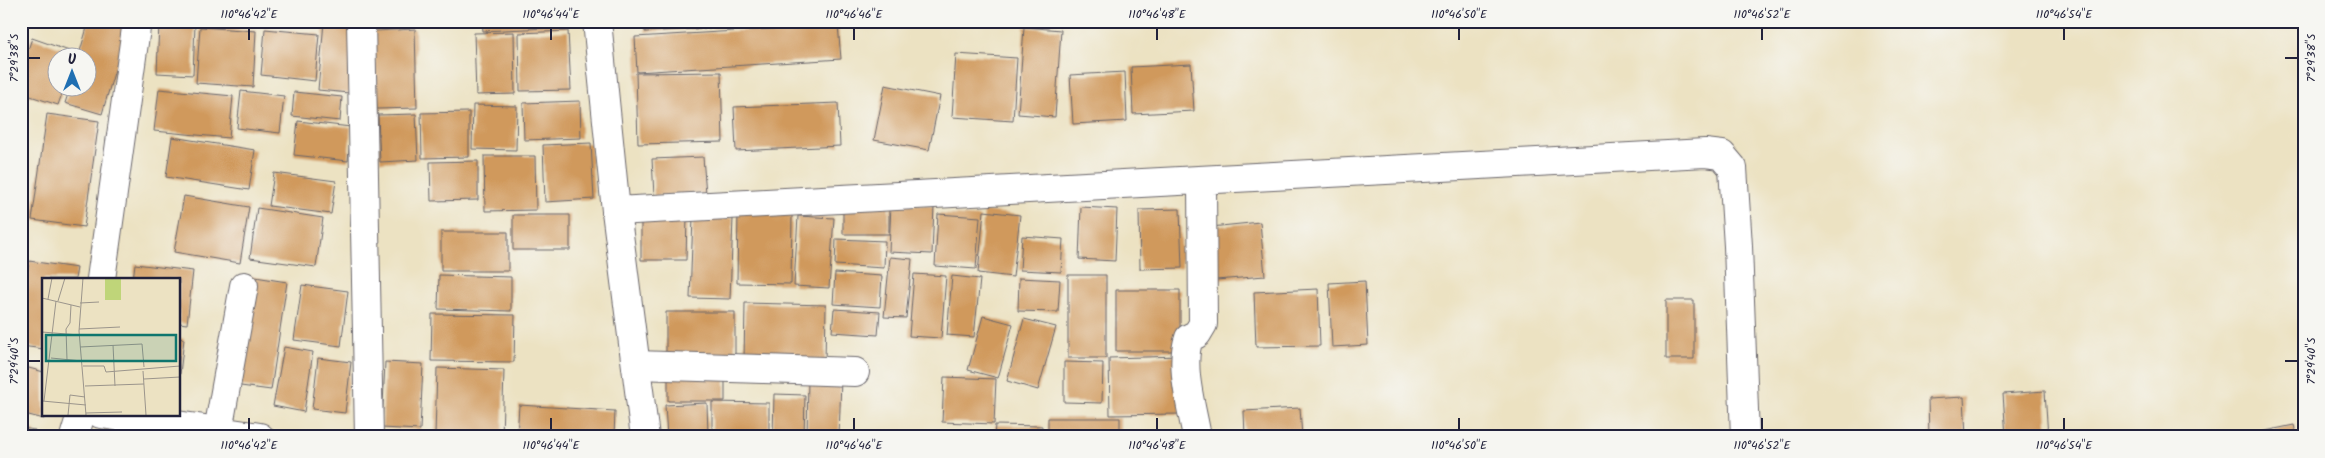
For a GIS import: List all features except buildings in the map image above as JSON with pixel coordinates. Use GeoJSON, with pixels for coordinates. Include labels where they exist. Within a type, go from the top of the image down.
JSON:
{"type":"FeatureCollection","features":[{"type":"Feature","properties":{"kind":"street"},"geometry":{"type":"LineString","coordinates":[[101,278],[137,21]]}},
{"type":"Feature","properties":{"kind":"street"},"geometry":{"type":"LineString","coordinates":[[361,21],[369,437]]}},
{"type":"Feature","properties":{"kind":"street"},"geometry":{"type":"LineString","coordinates":[[597,21],[616,211],[645,437]]}},
{"type":"Feature","properties":{"kind":"street"},"geometry":{"type":"LineString","coordinates":[[616,211],[1705,153],[1722,155],[1733,168],[1738,246],[1745,437]]}},
{"type":"Feature","properties":{"kind":"street"},"geometry":{"type":"LineString","coordinates":[[1197,437],[1185,366],[1185,348],[1189,338],[1197,334],[1203,324],[1202,181]]}},
{"type":"Feature","properties":{"kind":"street"},"geometry":{"type":"LineString","coordinates":[[218,431],[244,286]]}},
{"type":"Feature","properties":{"kind":"street"},"geometry":{"type":"LineString","coordinates":[[636,365],[855,372]]}},
{"type":"Feature","properties":{"kind":"street"},"geometry":{"type":"LineString","coordinates":[[74,437],[80,416]]}},
{"type":"Feature","properties":{"kind":"street"},"geometry":{"type":"LineString","coordinates":[[115,416],[260,437]]}}]}
